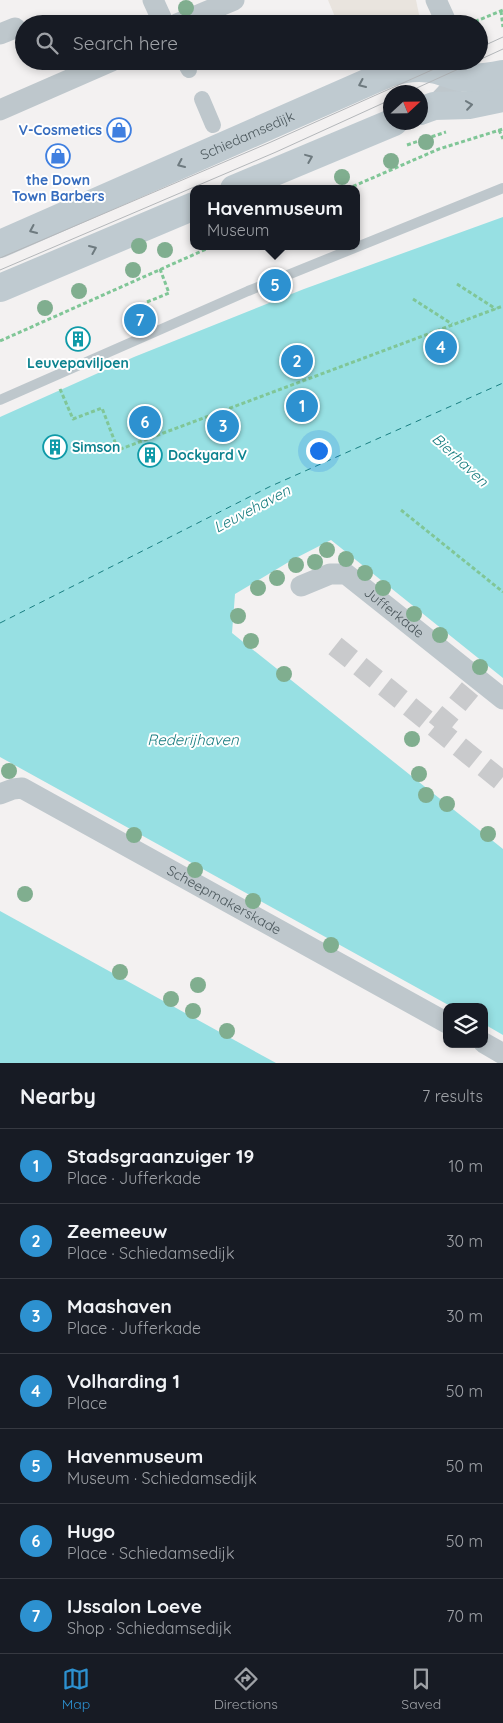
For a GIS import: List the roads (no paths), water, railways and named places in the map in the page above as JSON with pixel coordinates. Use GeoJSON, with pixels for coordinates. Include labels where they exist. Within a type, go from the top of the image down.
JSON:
{"type":"FeatureCollection","features":[{"type":"Feature","properties":{"kind":"main road","name":"Schiedamsedijk"},"geometry":{"type":"LineString","coordinates":[[0,244],[398,70]]}},
{"type":"Feature","properties":{"kind":"main road","name":"Schiedamsedijk"},"geometry":{"type":"LineString","coordinates":[[464,70],[491,77],[503,74]]}},
{"type":"Feature","properties":{"kind":"main road"},"geometry":{"type":"LineString","coordinates":[[428,109],[469,105],[503,98]]}},
{"type":"Feature","properties":{"kind":"main road"},"geometry":{"type":"LineString","coordinates":[[246,185],[396,135]]}},
{"type":"Feature","properties":{"kind":"main road"},"geometry":{"type":"LineString","coordinates":[[0,288],[190,208]]}},
{"type":"Feature","properties":{"kind":"street"},"geometry":{"type":"LineString","coordinates":[[153,0],[160,15]]}},
{"type":"Feature","properties":{"kind":"street"},"geometry":{"type":"LineString","coordinates":[[199,15],[234,0]]}},
{"type":"Feature","properties":{"kind":"street"},"geometry":{"type":"LineString","coordinates":[[436,0],[443,15]]}},
{"type":"Feature","properties":{"kind":"street"},"geometry":{"type":"LineString","coordinates":[[0,110],[91,70]]}},
{"type":"Feature","properties":{"kind":"street"},"geometry":{"type":"LineString","coordinates":[[428,108],[445,96],[459,70]]}},
{"type":"Feature","properties":{"kind":"street"},"geometry":{"type":"LineString","coordinates":[[202,99],[213,125]]}},
{"type":"Feature","properties":{"kind":"street","name":"Jufferkade"},"geometry":{"type":"LineString","coordinates":[[302,586],[330,574],[346,574],[474,684],[503,699]]}},
{"type":"Feature","properties":{"kind":"street","name":"Scheepmakerskade"},"geometry":{"type":"LineString","coordinates":[[0,794],[22,788],[443,1021]]}},
{"type":"Feature","properties":{"kind":"street"},"geometry":{"type":"LineString","coordinates":[[488,1045],[503,1054]]}},
{"type":"Feature","properties":{"kind":"lane"},"geometry":{"type":"LineString","coordinates":[[360,246],[503,188]]}},
{"type":"Feature","properties":{"kind":"lane"},"geometry":{"type":"LineString","coordinates":[[0,400],[248,291],[350,250]]}},
{"type":"Feature","properties":{"kind":"water"},"geometry":{"type":"Polygon","coordinates":[[[503,217],[503,678],[331,540],[292,560],[235,594],[232,633],[503,849],[503,1035],[488,1026],[488,1003],[445,1003],[0,757],[0,417],[134,357],[304,289],[503,217]]]}},
{"type":"Feature","properties":{"kind":"water"},"geometry":{"type":"Polygon","coordinates":[[[0,911],[276,1063],[0,1063],[0,911]]]}},
{"type":"Feature","properties":{"kind":"tunnel"},"geometry":{"type":"LineString","coordinates":[[335,646],[503,782]]}},
{"type":"Feature","properties":{"kind":"tunnel"},"geometry":{"type":"LineString","coordinates":[[437,729],[470,689]]}},
{"type":"Feature","properties":{"kind":"tram line"},"geometry":{"type":"LineString","coordinates":[[488,44],[503,37]]}},
{"type":"Feature","properties":{"kind":"tram line"},"geometry":{"type":"LineString","coordinates":[[488,56],[503,49]]}},
{"type":"Feature","properties":{"kind":"tram line"},"geometry":{"type":"LineString","coordinates":[[0,258],[271,142],[432,70]]}},
{"type":"Feature","properties":{"kind":"tram line"},"geometry":{"type":"LineString","coordinates":[[423,85],[456,70]]}},
{"type":"Feature","properties":{"kind":"tram line"},"geometry":{"type":"LineString","coordinates":[[199,185],[383,103]]}},
{"type":"Feature","properties":{"kind":"tram line"},"geometry":{"type":"LineString","coordinates":[[0,270],[190,189]]}},
{"type":"Feature","properties":{"kind":"place","name":"V-Cosmetics"},"geometry":{"type":"Point","coordinates":[119,130]}},
{"type":"Feature","properties":{"kind":"place","name":"the Down Town Barbers"},"geometry":{"type":"Point","coordinates":[58,156]}},
{"type":"Feature","properties":{"kind":"place","name":"Havenmuseum"},"geometry":{"type":"Point","coordinates":[275,285]}},
{"type":"Feature","properties":{"kind":"place","name":"IJssalon Loeve"},"geometry":{"type":"Point","coordinates":[140,320]}},
{"type":"Feature","properties":{"kind":"place","name":"Leuvepaviljoen"},"geometry":{"type":"Point","coordinates":[78,339]}},
{"type":"Feature","properties":{"kind":"place","name":"Volharding 1"},"geometry":{"type":"Point","coordinates":[441,347]}},
{"type":"Feature","properties":{"kind":"place","name":"Zeemeeuw"},"geometry":{"type":"Point","coordinates":[297,361]}},
{"type":"Feature","properties":{"kind":"place","name":"Stadsgraanzuiger 19"},"geometry":{"type":"Point","coordinates":[302,406]}},
{"type":"Feature","properties":{"kind":"place","name":"Hugo"},"geometry":{"type":"Point","coordinates":[145,422]}},
{"type":"Feature","properties":{"kind":"place","name":"Maashaven"},"geometry":{"type":"Point","coordinates":[223,426]}},
{"type":"Feature","properties":{"kind":"place","name":"Simson"},"geometry":{"type":"Point","coordinates":[55,447]}},
{"type":"Feature","properties":{"kind":"place","name":"Dockyard V"},"geometry":{"type":"Point","coordinates":[150,455]}},
{"type":"Feature","properties":{"kind":"water label","name":"Bierhaven"},"geometry":{"type":"Point","coordinates":[460,460]}},
{"type":"Feature","properties":{"kind":"water label","name":"Leuvehaven"},"geometry":{"type":"Point","coordinates":[252,509]}},
{"type":"Feature","properties":{"kind":"water label","name":"Rederijhaven"},"geometry":{"type":"Point","coordinates":[193,740]}}]}
